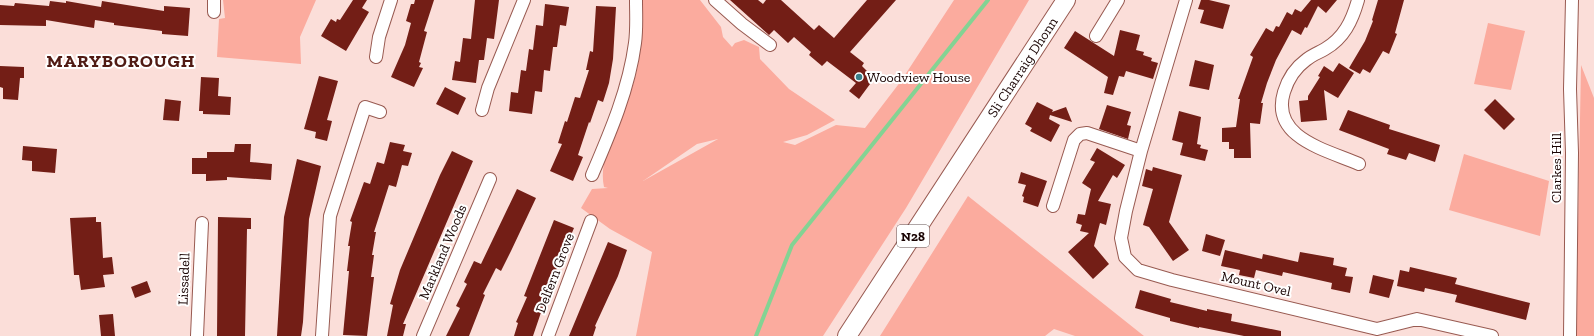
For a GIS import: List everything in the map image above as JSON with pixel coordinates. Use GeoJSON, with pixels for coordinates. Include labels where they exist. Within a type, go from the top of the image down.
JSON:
{"type":"FeatureCollection","features":[{"type":"Feature","properties":{"kind":"highway","name":"Sli Charraig Dhonn"},"geometry":{"type":"LineString","coordinates":[[978,134],[1023,46],[1052,0]]}},
{"type":"Feature","properties":{"kind":"highway","name":"Sli Charraig Dhonn"},"geometry":{"type":"LineString","coordinates":[[847,336],[1066,0]]}},
{"type":"Feature","properties":{"kind":"street"},"geometry":{"type":"LineString","coordinates":[[376,57],[379,37],[391,0]]}},
{"type":"Feature","properties":{"kind":"street"},"geometry":{"type":"LineString","coordinates":[[482,110],[488,88],[524,0]]}},
{"type":"Feature","properties":{"kind":"street"},"geometry":{"type":"LineString","coordinates":[[592,175],[611,130],[631,69],[635,42],[636,0]]}},
{"type":"Feature","properties":{"kind":"street"},"geometry":{"type":"LineString","coordinates":[[715,0],[770,45]]}},
{"type":"Feature","properties":{"kind":"street"},"geometry":{"type":"LineString","coordinates":[[1096,36],[1118,0]]}},
{"type":"Feature","properties":{"kind":"street","name":"Mount Ovel"},"geometry":{"type":"LineString","coordinates":[[1186,0],[1141,152],[1126,211],[1121,238],[1125,257],[1138,270],[1172,280],[1377,329],[1417,319],[1492,336]]}},
{"type":"Feature","properties":{"kind":"street"},"geometry":{"type":"LineString","coordinates":[[1358,0],[1349,24],[1339,38],[1306,60],[1293,73],[1283,97],[1282,115],[1289,129],[1304,140],[1359,164]]}},
{"type":"Feature","properties":{"kind":"street","name":"Clarkes Hill"},"geometry":{"type":"LineString","coordinates":[[1570,336],[1572,154],[1570,89],[1572,0]]}},
{"type":"Feature","properties":{"kind":"street"},"geometry":{"type":"LineString","coordinates":[[322,336],[330,216],[365,107],[380,112]]}},
{"type":"Feature","properties":{"kind":"street"},"geometry":{"type":"LineString","coordinates":[[1053,206],[1074,140],[1080,134],[1087,133],[1141,152]]}},
{"type":"Feature","properties":{"kind":"street","name":"Markland Woods"},"geometry":{"type":"LineString","coordinates":[[423,336],[490,179]]}},
{"type":"Feature","properties":{"kind":"street","name":"Delfern Grove"},"geometry":{"type":"LineString","coordinates":[[548,336],[591,221]]}},
{"type":"Feature","properties":{"kind":"street","name":"Lissadell"},"geometry":{"type":"LineString","coordinates":[[197,336],[202,222]]}},
{"type":"Feature","properties":{"kind":"shaded area"},"geometry":{"type":"Polygon","coordinates":[[[223,0],[316,0],[300,37],[301,64],[217,57],[219,19],[225,18],[223,0]]]}},
{"type":"Feature","properties":{"kind":"shaded area"},"geometry":{"type":"Polygon","coordinates":[[[642,0],[700,0],[721,27],[723,37],[732,47],[735,43],[744,40],[759,47],[760,59],[789,89],[835,120],[807,135],[783,142],[795,145],[836,125],[865,128],[901,81],[954,0],[1029,0],[906,208],[823,336],[636,336],[652,252],[610,229],[581,208],[592,189],[608,188],[604,187],[604,162],[607,149],[636,75],[641,43],[642,0]],[[718,139],[697,144],[643,181],[718,139]]]}},
{"type":"Feature","properties":{"kind":"shaded area"},"geometry":{"type":"Polygon","coordinates":[[[1488,23],[1525,31],[1511,90],[1474,84],[1488,23]]]}},
{"type":"Feature","properties":{"kind":"shaded area"},"geometry":{"type":"Polygon","coordinates":[[[1581,65],[1594,98],[1594,336],[1576,336],[1581,65]]]}},
{"type":"Feature","properties":{"kind":"shaded area"},"geometry":{"type":"Polygon","coordinates":[[[1464,154],[1549,181],[1540,236],[1449,210],[1464,154]]]}},
{"type":"Feature","properties":{"kind":"shaded area"},"geometry":{"type":"Polygon","coordinates":[[[968,196],[1144,336],[1075,336],[1054,329],[1045,336],[880,336],[968,196]]]}},
{"type":"Feature","properties":{"kind":"building"},"geometry":{"type":"Polygon","coordinates":[[[353,0],[367,0],[362,8],[369,12],[346,51],[321,36],[331,19],[336,22],[337,19],[340,20],[353,0]]]}},
{"type":"Feature","properties":{"kind":"building"},"geometry":{"type":"Polygon","coordinates":[[[415,0],[434,0],[424,31],[427,32],[419,62],[421,63],[419,67],[423,68],[414,87],[391,77],[405,45],[411,23],[406,21],[411,4],[414,4],[415,0]]]}},
{"type":"Feature","properties":{"kind":"building"},"geometry":{"type":"Polygon","coordinates":[[[475,0],[499,0],[494,39],[487,38],[484,60],[479,60],[476,83],[452,80],[455,61],[460,62],[463,38],[471,39],[475,0]]]}},
{"type":"Feature","properties":{"kind":"building"},"geometry":{"type":"Polygon","coordinates":[[[730,0],[758,0],[763,4],[766,0],[781,0],[814,30],[819,25],[834,38],[867,0],[896,0],[850,52],[864,63],[862,66],[867,71],[865,74],[873,80],[859,99],[849,91],[856,83],[827,61],[822,66],[809,55],[811,52],[794,37],[788,43],[774,30],[769,35],[730,0]]]}},
{"type":"Feature","properties":{"kind":"building"},"geometry":{"type":"Polygon","coordinates":[[[1201,0],[1209,0],[1230,5],[1223,29],[1200,23],[1204,10],[1198,9],[1201,0]]]}},
{"type":"Feature","properties":{"kind":"building"},"geometry":{"type":"Polygon","coordinates":[[[1311,0],[1337,0],[1326,13],[1318,6],[1307,28],[1305,27],[1301,35],[1292,30],[1276,60],[1267,83],[1261,103],[1263,103],[1260,124],[1250,123],[1251,158],[1234,158],[1234,149],[1229,149],[1229,142],[1222,142],[1222,128],[1236,127],[1240,99],[1238,99],[1253,57],[1250,55],[1266,28],[1273,32],[1276,26],[1279,27],[1287,12],[1292,15],[1295,9],[1301,12],[1311,0]]]}},
{"type":"Feature","properties":{"kind":"building"},"geometry":{"type":"Polygon","coordinates":[[[1378,0],[1404,0],[1395,33],[1397,34],[1389,54],[1383,51],[1370,73],[1363,69],[1360,74],[1349,68],[1365,41],[1373,21],[1372,20],[1378,0]]]}},
{"type":"Feature","properties":{"kind":"building"},"geometry":{"type":"Polygon","coordinates":[[[50,1],[66,3],[66,1],[101,7],[102,1],[164,11],[164,6],[190,8],[188,36],[162,34],[162,31],[114,25],[114,23],[95,20],[94,28],[46,20],[46,26],[0,25],[0,5],[14,6],[15,3],[49,6],[50,1]]]}},
{"type":"Feature","properties":{"kind":"building"},"geometry":{"type":"Polygon","coordinates":[[[545,4],[569,7],[566,26],[560,25],[557,47],[553,47],[550,71],[544,70],[542,92],[535,91],[532,114],[509,111],[511,92],[518,93],[521,70],[526,71],[529,49],[533,50],[536,25],[543,26],[545,4]]]}},
{"type":"Feature","properties":{"kind":"building"},"geometry":{"type":"Polygon","coordinates":[[[596,6],[616,7],[613,59],[609,83],[603,102],[598,100],[590,123],[589,122],[578,155],[583,157],[573,181],[550,171],[562,144],[558,143],[565,121],[567,122],[575,97],[580,98],[589,70],[586,70],[590,51],[593,52],[596,6]]]}},
{"type":"Feature","properties":{"kind":"building"},"geometry":{"type":"Polygon","coordinates":[[[1120,30],[1140,35],[1136,50],[1144,52],[1143,55],[1152,58],[1151,61],[1158,63],[1153,79],[1126,71],[1124,77],[1119,76],[1113,95],[1104,93],[1108,77],[1064,48],[1075,31],[1114,56],[1120,30]]]}},
{"type":"Feature","properties":{"kind":"building"},"geometry":{"type":"Polygon","coordinates":[[[1195,60],[1214,65],[1209,90],[1189,86],[1195,60]]]}},
{"type":"Feature","properties":{"kind":"building"},"geometry":{"type":"Polygon","coordinates":[[[1339,63],[1354,73],[1338,98],[1324,90],[1327,120],[1301,122],[1299,101],[1308,100],[1308,96],[1320,77],[1318,76],[1324,66],[1333,72],[1339,63]]]}},
{"type":"Feature","properties":{"kind":"building"},"geometry":{"type":"Polygon","coordinates":[[[0,66],[24,67],[24,78],[20,78],[18,100],[3,99],[3,88],[0,87],[0,66]]]}},
{"type":"Feature","properties":{"kind":"building"},"geometry":{"type":"Polygon","coordinates":[[[319,76],[338,81],[327,120],[332,121],[327,141],[315,138],[316,132],[304,129],[319,76]]]}},
{"type":"Feature","properties":{"kind":"building"},"geometry":{"type":"Polygon","coordinates":[[[201,77],[219,78],[218,96],[231,97],[230,115],[203,114],[203,111],[199,111],[201,77]]]}},
{"type":"Feature","properties":{"kind":"building"},"geometry":{"type":"Polygon","coordinates":[[[445,87],[466,98],[458,115],[436,104],[445,87]]]}},
{"type":"Feature","properties":{"kind":"building"},"geometry":{"type":"Polygon","coordinates":[[[165,99],[181,101],[179,121],[163,120],[165,99]]]}},
{"type":"Feature","properties":{"kind":"building"},"geometry":{"type":"Polygon","coordinates":[[[1495,99],[1515,119],[1504,130],[1484,110],[1495,99]]]}},
{"type":"Feature","properties":{"kind":"building"},"geometry":{"type":"Polygon","coordinates":[[[1037,102],[1053,110],[1052,112],[1066,107],[1072,122],[1050,115],[1049,119],[1060,125],[1051,142],[1030,131],[1032,128],[1025,124],[1037,102]]]}},
{"type":"Feature","properties":{"kind":"building"},"geometry":{"type":"Polygon","coordinates":[[[1107,105],[1131,112],[1127,125],[1131,126],[1128,139],[1099,129],[1107,105]]]}},
{"type":"Feature","properties":{"kind":"building"},"geometry":{"type":"Polygon","coordinates":[[[1348,110],[1390,125],[1389,129],[1440,145],[1435,162],[1409,153],[1406,160],[1387,154],[1389,149],[1339,130],[1348,110]]]}},
{"type":"Feature","properties":{"kind":"building"},"geometry":{"type":"Polygon","coordinates":[[[1179,111],[1201,117],[1197,144],[1201,145],[1200,148],[1208,150],[1205,161],[1180,155],[1183,143],[1172,140],[1179,111]]]}},
{"type":"Feature","properties":{"kind":"building"},"geometry":{"type":"Polygon","coordinates":[[[390,142],[405,145],[403,151],[412,153],[408,166],[402,165],[396,187],[389,185],[374,232],[376,232],[372,255],[374,255],[371,277],[374,277],[367,336],[343,335],[349,271],[347,271],[350,246],[348,246],[352,222],[350,221],[364,182],[370,184],[377,162],[384,164],[390,142]]]}},
{"type":"Feature","properties":{"kind":"building"},"geometry":{"type":"Polygon","coordinates":[[[235,144],[251,144],[250,162],[272,164],[271,180],[227,177],[227,180],[206,181],[206,174],[192,174],[192,158],[207,158],[207,152],[234,152],[235,144]]]}},
{"type":"Feature","properties":{"kind":"building"},"geometry":{"type":"Polygon","coordinates":[[[23,146],[57,149],[55,173],[32,171],[32,161],[22,160],[23,146]]]}},
{"type":"Feature","properties":{"kind":"building"},"geometry":{"type":"Polygon","coordinates":[[[1097,148],[1125,165],[1117,178],[1113,175],[1098,201],[1111,204],[1106,225],[1100,223],[1094,246],[1109,264],[1093,279],[1068,252],[1089,233],[1080,231],[1082,225],[1076,223],[1078,214],[1085,215],[1091,189],[1082,183],[1095,162],[1090,160],[1097,148]]]}},
{"type":"Feature","properties":{"kind":"building"},"geometry":{"type":"Polygon","coordinates":[[[452,151],[473,161],[403,324],[406,324],[403,336],[387,336],[393,305],[390,304],[400,270],[440,175],[452,151]]]}},
{"type":"Feature","properties":{"kind":"building"},"geometry":{"type":"Polygon","coordinates":[[[297,159],[321,166],[309,219],[301,336],[277,336],[284,217],[297,159]]]}},
{"type":"Feature","properties":{"kind":"building"},"geometry":{"type":"Polygon","coordinates":[[[1153,167],[1182,175],[1169,222],[1189,250],[1173,261],[1149,227],[1143,225],[1153,189],[1142,186],[1146,169],[1152,171],[1153,167]]]}},
{"type":"Feature","properties":{"kind":"building"},"geometry":{"type":"Polygon","coordinates":[[[1021,172],[1047,181],[1038,207],[1023,202],[1024,197],[1022,196],[1026,185],[1018,183],[1021,172]]]}},
{"type":"Feature","properties":{"kind":"building"},"geometry":{"type":"Polygon","coordinates":[[[517,189],[536,198],[511,251],[501,271],[496,268],[483,294],[485,295],[469,336],[446,336],[460,308],[456,306],[467,284],[464,282],[474,261],[481,264],[517,189]]]}},
{"type":"Feature","properties":{"kind":"building"},"geometry":{"type":"Polygon","coordinates":[[[96,217],[96,222],[101,222],[103,258],[112,257],[114,274],[103,275],[105,287],[81,290],[79,275],[74,275],[70,218],[96,217]]]}},
{"type":"Feature","properties":{"kind":"building"},"geometry":{"type":"Polygon","coordinates":[[[218,217],[251,218],[251,229],[247,229],[245,336],[217,336],[218,217]]]}},
{"type":"Feature","properties":{"kind":"building"},"geometry":{"type":"Polygon","coordinates":[[[554,220],[574,228],[552,280],[533,336],[514,336],[518,323],[516,322],[527,297],[524,296],[554,220]]]}},
{"type":"Feature","properties":{"kind":"building"},"geometry":{"type":"Polygon","coordinates":[[[1206,234],[1225,240],[1220,256],[1202,251],[1206,234]]]}},
{"type":"Feature","properties":{"kind":"building"},"geometry":{"type":"Polygon","coordinates":[[[608,242],[627,250],[618,276],[595,326],[593,336],[569,336],[608,242]]]}},
{"type":"Feature","properties":{"kind":"building"},"geometry":{"type":"Polygon","coordinates":[[[1225,250],[1262,259],[1263,254],[1298,262],[1300,252],[1334,258],[1333,265],[1347,268],[1345,276],[1353,277],[1350,293],[1331,289],[1332,283],[1283,272],[1282,276],[1256,270],[1254,278],[1239,275],[1240,270],[1221,266],[1225,250]]]}},
{"type":"Feature","properties":{"kind":"building"},"geometry":{"type":"Polygon","coordinates":[[[1410,267],[1457,278],[1455,284],[1530,303],[1526,320],[1455,302],[1457,295],[1425,288],[1424,292],[1397,286],[1400,270],[1409,272],[1410,267]]]}},
{"type":"Feature","properties":{"kind":"building"},"geometry":{"type":"Polygon","coordinates":[[[1373,275],[1394,280],[1389,298],[1369,293],[1373,275]]]}},
{"type":"Feature","properties":{"kind":"building"},"geometry":{"type":"Polygon","coordinates":[[[147,281],[151,292],[135,298],[131,287],[147,281]]]}},
{"type":"Feature","properties":{"kind":"building"},"geometry":{"type":"Polygon","coordinates":[[[1140,290],[1171,299],[1170,302],[1207,311],[1207,309],[1232,314],[1231,321],[1281,331],[1281,336],[1244,336],[1170,321],[1170,318],[1135,308],[1140,290]]]}},
{"type":"Feature","properties":{"kind":"building"},"geometry":{"type":"Polygon","coordinates":[[[113,314],[115,336],[101,336],[99,315],[113,314]]]}},
{"type":"Feature","properties":{"kind":"waterway"},"geometry":{"type":"LineString","coordinates":[[756,336],[792,245],[988,0]]}},
{"type":"Feature","properties":{"kind":"place","name":"Woodview House"},"geometry":{"type":"Point","coordinates":[859,77]}},
{"type":"Feature","properties":{"kind":"district","name":"MARYBOROUGH"},"geometry":{"type":"Point","coordinates":[121,61]}}]}
